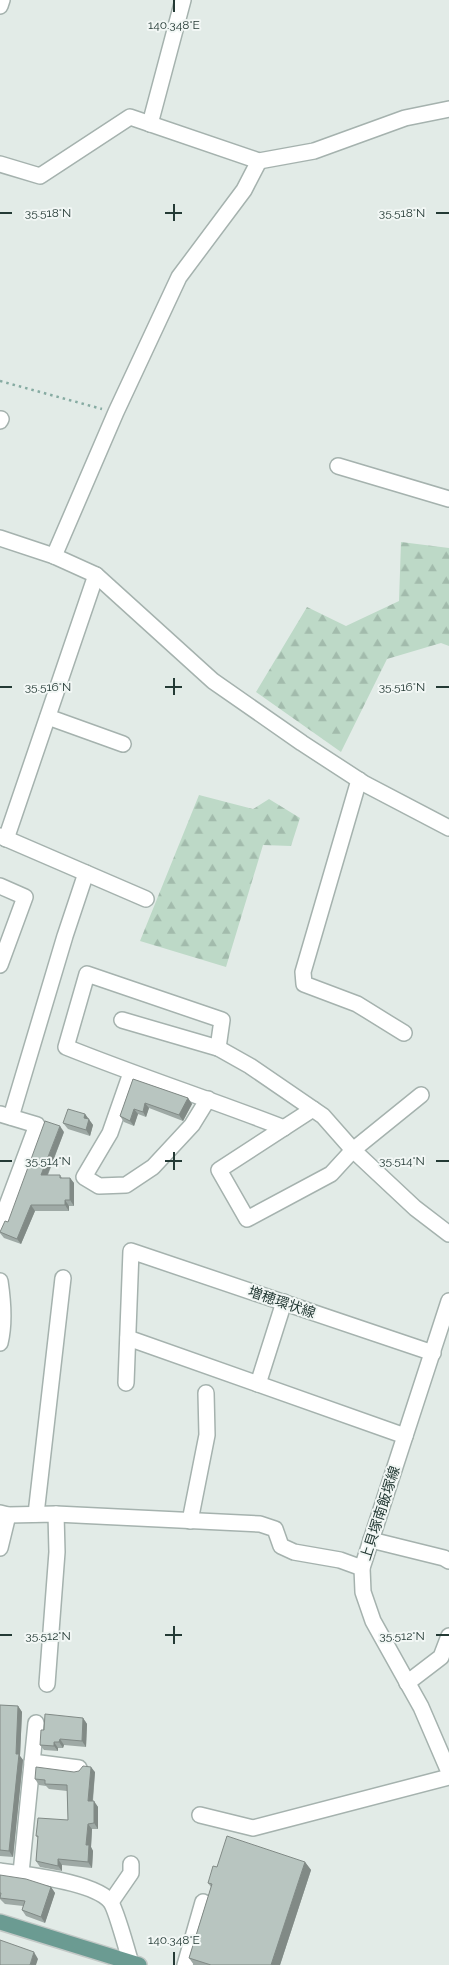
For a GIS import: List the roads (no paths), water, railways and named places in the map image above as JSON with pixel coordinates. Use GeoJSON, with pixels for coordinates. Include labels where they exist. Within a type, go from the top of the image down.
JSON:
{"type":"FeatureCollection","features":[{"type":"Feature","properties":{"kind":"main road"},"geometry":{"type":"LineString","coordinates":[[0,1922],[135,1964]]}},
{"type":"Feature","properties":{"kind":"street"},"geometry":{"type":"LineString","coordinates":[[0,6],[2,0]]}},
{"type":"Feature","properties":{"kind":"street"},"geometry":{"type":"LineString","coordinates":[[150,124],[183,0]]}},
{"type":"Feature","properties":{"kind":"street"},"geometry":{"type":"LineString","coordinates":[[0,164],[40,176],[130,117],[259,161],[314,151],[405,118],[449,109]]}},
{"type":"Feature","properties":{"kind":"street"},"geometry":{"type":"LineString","coordinates":[[54,556],[116,412],[179,276],[244,190],[259,161]]}},
{"type":"Feature","properties":{"kind":"street"},"geometry":{"type":"LineString","coordinates":[[338,466],[449,499]]}},
{"type":"Feature","properties":{"kind":"street"},"geometry":{"type":"LineString","coordinates":[[0,538],[54,556],[96,575],[213,681],[359,780],[449,828]]}},
{"type":"Feature","properties":{"kind":"street"},"geometry":{"type":"LineString","coordinates":[[96,575],[48,717],[3,838],[146,899]]}},
{"type":"Feature","properties":{"kind":"street"},"geometry":{"type":"LineString","coordinates":[[48,717],[123,744]]}},
{"type":"Feature","properties":{"kind":"street"},"geometry":{"type":"LineString","coordinates":[[359,780],[303,972],[304,984],[357,1004],[404,1033]]}},
{"type":"Feature","properties":{"kind":"street"},"geometry":{"type":"LineString","coordinates":[[0,1224],[37,1125],[6,1115],[86,873]]}},
{"type":"Feature","properties":{"kind":"street"},"geometry":{"type":"LineString","coordinates":[[0,886],[25,897],[0,965]]}},
{"type":"Feature","properties":{"kind":"street"},"geometry":{"type":"LineString","coordinates":[[218,1048],[222,1020],[87,974],[66,1047],[131,1074],[208,1099],[284,1128]]}},
{"type":"Feature","properties":{"kind":"street"},"geometry":{"type":"LineString","coordinates":[[122,1020],[218,1048],[250,1066],[323,1116],[354,1150],[415,1208],[449,1234]]}},
{"type":"Feature","properties":{"kind":"street"},"geometry":{"type":"LineString","coordinates":[[131,1074],[110,1132],[84,1177],[99,1186],[126,1185],[153,1167],[192,1125],[208,1099]]}},
{"type":"Feature","properties":{"kind":"street"},"geometry":{"type":"LineString","coordinates":[[313,1109],[219,1170],[247,1219],[331,1174],[354,1150],[421,1095]]}},
{"type":"Feature","properties":{"kind":"street","name":"増穂環状線"},"geometry":{"type":"LineString","coordinates":[[128,1338],[131,1251],[432,1352]]}},
{"type":"Feature","properties":{"kind":"street"},"geometry":{"type":"LineString","coordinates":[[36,1514],[63,1278]]}},
{"type":"Feature","properties":{"kind":"street"},"geometry":{"type":"LineString","coordinates":[[0,1281],[3,1331],[0,1343]]}},
{"type":"Feature","properties":{"kind":"street","name":"上貝塚南飯塚線"},"geometry":{"type":"LineString","coordinates":[[449,1301],[362,1568],[363,1592],[373,1621],[421,1708],[449,1772]]}},
{"type":"Feature","properties":{"kind":"street"},"geometry":{"type":"LineString","coordinates":[[258,1384],[284,1302]]}},
{"type":"Feature","properties":{"kind":"street"},"geometry":{"type":"LineString","coordinates":[[126,1383],[128,1338],[405,1436]]}},
{"type":"Feature","properties":{"kind":"street"},"geometry":{"type":"LineString","coordinates":[[190,1521],[207,1435],[206,1393]]}},
{"type":"Feature","properties":{"kind":"street"},"geometry":{"type":"LineString","coordinates":[[0,1548],[4,1514],[56,1514],[260,1524],[275,1529],[281,1546],[294,1552],[340,1560],[362,1568]]}},
{"type":"Feature","properties":{"kind":"street"},"geometry":{"type":"LineString","coordinates":[[47,1684],[57,1552],[56,1514]]}},
{"type":"Feature","properties":{"kind":"street"},"geometry":{"type":"LineString","coordinates":[[371,1540],[444,1558],[449,1561]]}},
{"type":"Feature","properties":{"kind":"street"},"geometry":{"type":"LineString","coordinates":[[407,1683],[441,1656],[449,1636]]}},
{"type":"Feature","properties":{"kind":"street"},"geometry":{"type":"LineString","coordinates":[[21,1873],[36,1723]]}},
{"type":"Feature","properties":{"kind":"street"},"geometry":{"type":"LineString","coordinates":[[32,1762],[79,1768]]}},
{"type":"Feature","properties":{"kind":"street"},"geometry":{"type":"LineString","coordinates":[[200,1815],[253,1828],[449,1777]]}},
{"type":"Feature","properties":{"kind":"street"},"geometry":{"type":"LineString","coordinates":[[111,1902],[132,1873],[132,1864]]}},
{"type":"Feature","properties":{"kind":"street"},"geometry":{"type":"LineString","coordinates":[[0,1871],[21,1873],[86,1887],[98,1892],[111,1902],[135,1964]]}},
{"type":"Feature","properties":{"kind":"street"},"geometry":{"type":"LineString","coordinates":[[185,1965],[203,1902]]}}]}
